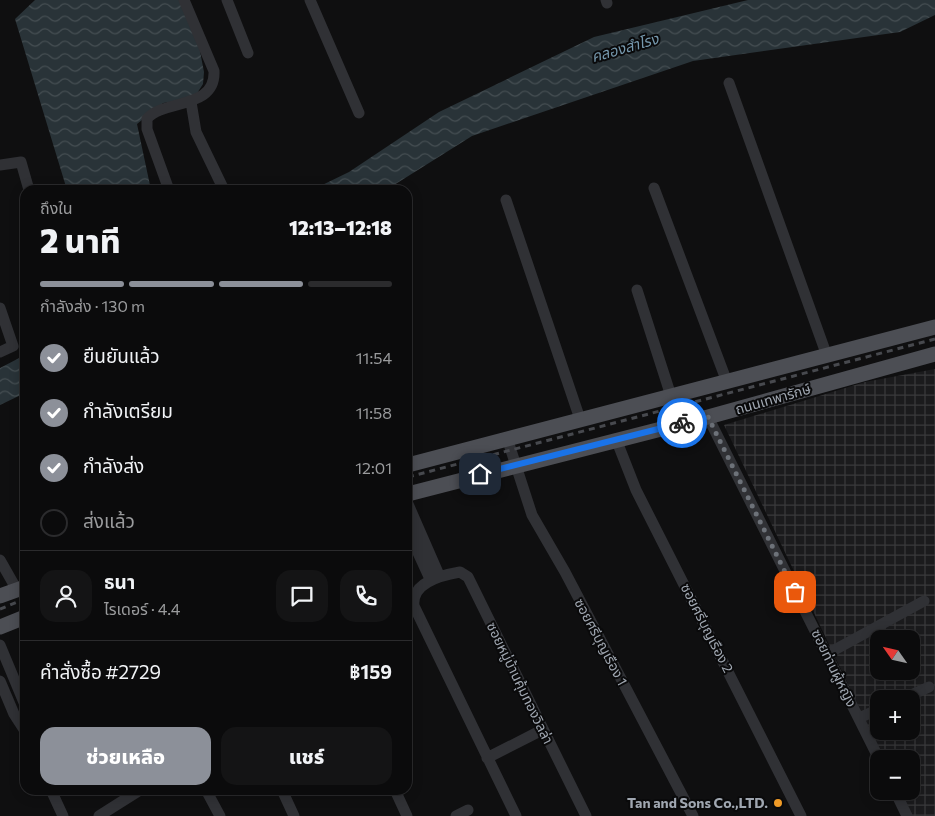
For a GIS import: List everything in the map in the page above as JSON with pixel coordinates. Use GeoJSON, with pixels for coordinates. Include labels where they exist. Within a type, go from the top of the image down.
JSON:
{"type":"FeatureCollection","features":[{"type":"Feature","properties":{"kind":"main road","name":"ถนนเทพารักษ์"},"geometry":{"type":"LineString","coordinates":[[412,464],[935,327]]}},
{"type":"Feature","properties":{"kind":"main road","name":"ถนนเทพารักษ์"},"geometry":{"type":"LineString","coordinates":[[412,493],[616,439],[708,417],[935,354]]}},
{"type":"Feature","properties":{"kind":"main road"},"geometry":{"type":"LineString","coordinates":[[0,596],[20,588]]}},
{"type":"Feature","properties":{"kind":"main road"},"geometry":{"type":"LineString","coordinates":[[0,626],[20,619]]}},
{"type":"Feature","properties":{"kind":"street"},"geometry":{"type":"LineString","coordinates":[[167,185],[146,123],[152,114],[191,102],[213,83],[214,70],[184,0]]}},
{"type":"Feature","properties":{"kind":"street"},"geometry":{"type":"LineString","coordinates":[[227,0],[248,53]]}},
{"type":"Feature","properties":{"kind":"street"},"geometry":{"type":"LineString","coordinates":[[310,0],[359,113]]}},
{"type":"Feature","properties":{"kind":"street"},"geometry":{"type":"LineString","coordinates":[[729,83],[827,356]]}},
{"type":"Feature","properties":{"kind":"street"},"geometry":{"type":"LineString","coordinates":[[191,102],[196,132],[222,185]]}},
{"type":"Feature","properties":{"kind":"street"},"geometry":{"type":"LineString","coordinates":[[0,166],[21,162],[28,185]]}},
{"type":"Feature","properties":{"kind":"street"},"geometry":{"type":"LineString","coordinates":[[654,188],[727,382]]}},
{"type":"Feature","properties":{"kind":"street"},"geometry":{"type":"LineString","coordinates":[[506,200],[580,419]]}},
{"type":"Feature","properties":{"kind":"street"},"geometry":{"type":"LineString","coordinates":[[637,290],[671,396]]}},
{"type":"Feature","properties":{"kind":"street"},"geometry":{"type":"LineString","coordinates":[[0,308],[14,346],[0,352]]}},
{"type":"Feature","properties":{"kind":"street","name":"ซอยท่านผู้หญิง"},"geometry":{"type":"LineString","coordinates":[[708,417],[875,750]]}},
{"type":"Feature","properties":{"kind":"street","name":"ซอยศรีบุญเรือง 1"},"geometry":{"type":"LineString","coordinates":[[507,438],[532,515],[565,572],[693,816]]}},
{"type":"Feature","properties":{"kind":"street","name":"ซอยศรีบุญเรือง 2"},"geometry":{"type":"LineString","coordinates":[[616,439],[636,490],[802,816]]}},
{"type":"Feature","properties":{"kind":"street"},"geometry":{"type":"LineString","coordinates":[[412,515],[435,577]]}},
{"type":"Feature","properties":{"kind":"street"},"geometry":{"type":"LineString","coordinates":[[412,538],[435,577]]}},
{"type":"Feature","properties":{"kind":"street"},"geometry":{"type":"LineString","coordinates":[[0,560],[20,587]]}},
{"type":"Feature","properties":{"kind":"street","name":"ซอยหมู่บ้านคุ้มทองวิลล่า"},"geometry":{"type":"LineString","coordinates":[[435,577],[460,572],[468,577],[586,816]]}},
{"type":"Feature","properties":{"kind":"street"},"geometry":{"type":"LineString","coordinates":[[435,577],[416,594],[413,600],[414,606],[516,816]]}},
{"type":"Feature","properties":{"kind":"street"},"geometry":{"type":"LineString","coordinates":[[827,654],[924,601]]}},
{"type":"Feature","properties":{"kind":"street"},"geometry":{"type":"LineString","coordinates":[[0,645],[20,693]]}},
{"type":"Feature","properties":{"kind":"street"},"geometry":{"type":"LineString","coordinates":[[0,681],[20,723]]}},
{"type":"Feature","properties":{"kind":"street"},"geometry":{"type":"LineString","coordinates":[[920,690],[929,686]]}},
{"type":"Feature","properties":{"kind":"street"},"geometry":{"type":"LineString","coordinates":[[859,718],[870,713]]}},
{"type":"Feature","properties":{"kind":"street"},"geometry":{"type":"LineString","coordinates":[[487,758],[542,730]]}},
{"type":"Feature","properties":{"kind":"street"},"geometry":{"type":"LineString","coordinates":[[53,795],[63,816]]}},
{"type":"Feature","properties":{"kind":"street"},"geometry":{"type":"LineString","coordinates":[[99,816],[132,795]]}},
{"type":"Feature","properties":{"kind":"street"},"geometry":{"type":"LineString","coordinates":[[209,795],[220,816]]}},
{"type":"Feature","properties":{"kind":"street"},"geometry":{"type":"LineString","coordinates":[[284,795],[294,816]]}},
{"type":"Feature","properties":{"kind":"street"},"geometry":{"type":"LineString","coordinates":[[397,795],[407,816]]}},
{"type":"Feature","properties":{"kind":"street"},"geometry":{"type":"LineString","coordinates":[[899,800],[907,816]]}},
{"type":"Feature","properties":{"kind":"street"},"geometry":{"type":"LineString","coordinates":[[456,816],[468,810]]}},
{"type":"Feature","properties":{"kind":"shaded area"},"geometry":{"type":"Polygon","coordinates":[[[935,369],[935,816],[912,816],[904,800],[920,800],[920,750],[880,750],[875,740],[920,740],[920,690],[870,690],[870,730],[724,425],[865,382],[935,369]]]}},
{"type":"Feature","properties":{"kind":"water"},"geometry":{"type":"Polygon","coordinates":[[[35,0],[179,0],[199,46],[204,72],[203,84],[194,98],[163,103],[137,124],[150,185],[65,185],[15,19],[35,0]]]}},
{"type":"Feature","properties":{"kind":"water","name":"คลองสำโรง"},"geometry":{"type":"Polygon","coordinates":[[[748,0],[935,0],[935,15],[900,32],[693,61],[472,136],[394,185],[322,185],[349,172],[439,112],[594,37],[748,0]]]}},
{"type":"Feature","properties":{"kind":"water"},"geometry":{"type":"Polygon","coordinates":[[[20,358],[20,395],[0,405],[0,368],[20,358]]]}},
{"type":"Feature","properties":{"kind":"railway"},"geometry":{"type":"LineString","coordinates":[[412,476],[935,339]]}},
{"type":"Feature","properties":{"kind":"railway"},"geometry":{"type":"LineString","coordinates":[[0,609],[20,601]]}},
{"type":"Feature","properties":{"kind":"way so far"},"geometry":{"type":"LineString","coordinates":[[682,423],[708,417],[795,592]]}},
{"type":"Feature","properties":{"kind":"place","name":"Tan and Sons Co.,LTD."},"geometry":{"type":"Point","coordinates":[778,803]}},
{"type":"Feature","properties":{"kind":"route"},"geometry":{"type":"LineString","coordinates":[[480,474],[682,423]]}}]}
